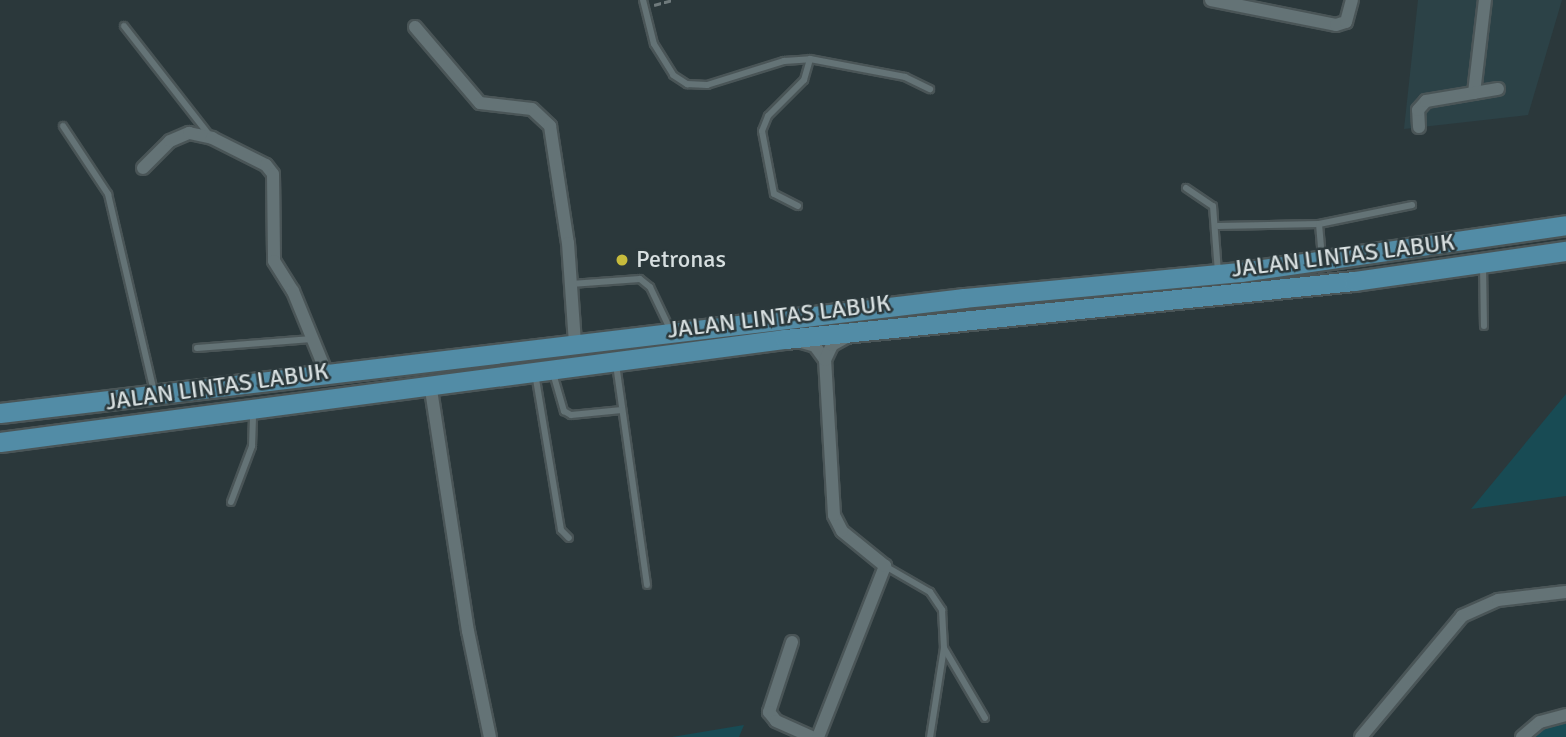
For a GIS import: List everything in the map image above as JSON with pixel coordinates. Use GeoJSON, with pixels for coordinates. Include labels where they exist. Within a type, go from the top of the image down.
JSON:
{"type":"FeatureCollection","features":[{"type":"Feature","properties":{"kind":"main road","name":"JALAN LINTAS LABUK"},"geometry":{"type":"LineString","coordinates":[[0,413],[155,397],[326,372],[575,343],[1218,274],[1566,225]]}},
{"type":"Feature","properties":{"kind":"main road","name":"JALAN LINTAS LABUK"},"geometry":{"type":"LineString","coordinates":[[0,442],[430,383],[786,339],[1354,281],[1566,251]]}},
{"type":"Feature","properties":{"kind":"main road"},"geometry":{"type":"LineString","coordinates":[[1089,288],[1100,298],[1285,281],[1354,281]]}},
{"type":"Feature","properties":{"kind":"main road"},"geometry":{"type":"LineString","coordinates":[[0,403],[37,408]]}},
{"type":"Feature","properties":{"kind":"street"},"geometry":{"type":"LineString","coordinates":[[1211,0],[1336,25],[1346,22],[1352,0]]}},
{"type":"Feature","properties":{"kind":"street"},"geometry":{"type":"LineString","coordinates":[[1474,93],[1485,0]]}},
{"type":"Feature","properties":{"kind":"street"},"geometry":{"type":"LineString","coordinates":[[415,27],[480,103],[532,109],[550,126],[571,284],[575,343]]}},
{"type":"Feature","properties":{"kind":"street"},"geometry":{"type":"LineString","coordinates":[[1419,127],[1418,110],[1426,101],[1498,89]]}},
{"type":"Feature","properties":{"kind":"street"},"geometry":{"type":"LineString","coordinates":[[143,168],[170,141],[189,134],[212,138],[259,159],[273,174],[274,261],[293,290],[326,372]]}},
{"type":"Feature","properties":{"kind":"street"},"geometry":{"type":"LineString","coordinates":[[818,737],[886,566],[847,536],[834,515],[825,360],[832,345],[858,331]]}},
{"type":"Feature","properties":{"kind":"street"},"geometry":{"type":"LineString","coordinates":[[786,339],[808,343],[825,360]]}},
{"type":"Feature","properties":{"kind":"street"},"geometry":{"type":"LineString","coordinates":[[430,383],[468,631],[491,737]]}},
{"type":"Feature","properties":{"kind":"street"},"geometry":{"type":"LineString","coordinates":[[1361,737],[1462,616],[1498,600],[1566,592]]}},
{"type":"Feature","properties":{"kind":"street"},"geometry":{"type":"LineString","coordinates":[[792,642],[769,712],[776,721],[812,737]]}},
{"type":"Feature","properties":{"kind":"street"},"geometry":{"type":"LineString","coordinates":[[1522,737],[1540,722],[1566,715]]}},
{"type":"Feature","properties":{"kind":"lane"},"geometry":{"type":"LineString","coordinates":[[643,0],[654,44],[673,75],[687,84],[707,85],[774,63],[810,60],[905,77],[930,89]]}},
{"type":"Feature","properties":{"kind":"lane"},"geometry":{"type":"LineString","coordinates":[[124,26],[212,138]]}},
{"type":"Feature","properties":{"kind":"lane"},"geometry":{"type":"LineString","coordinates":[[797,206],[774,194],[762,131],[768,116],[804,80],[810,60]]}},
{"type":"Feature","properties":{"kind":"lane"},"geometry":{"type":"LineString","coordinates":[[63,126],[108,194],[155,397]]}},
{"type":"Feature","properties":{"kind":"lane"},"geometry":{"type":"LineString","coordinates":[[1186,188],[1213,205],[1218,226],[1218,274]]}},
{"type":"Feature","properties":{"kind":"lane"},"geometry":{"type":"LineString","coordinates":[[1218,226],[1319,224],[1412,205]]}},
{"type":"Feature","properties":{"kind":"lane"},"geometry":{"type":"LineString","coordinates":[[1319,224],[1323,261]]}},
{"type":"Feature","properties":{"kind":"lane"},"geometry":{"type":"LineString","coordinates":[[1483,264],[1484,326]]}},
{"type":"Feature","properties":{"kind":"lane"},"geometry":{"type":"LineString","coordinates":[[571,284],[640,279],[650,287],[672,333]]}},
{"type":"Feature","properties":{"kind":"lane"},"geometry":{"type":"LineString","coordinates":[[197,348],[312,338]]}},
{"type":"Feature","properties":{"kind":"lane"},"geometry":{"type":"LineString","coordinates":[[615,362],[647,585]]}},
{"type":"Feature","properties":{"kind":"lane"},"geometry":{"type":"LineString","coordinates":[[544,370],[564,411],[571,415],[622,410]]}},
{"type":"Feature","properties":{"kind":"lane"},"geometry":{"type":"LineString","coordinates":[[544,370],[561,530],[569,538]]}},
{"type":"Feature","properties":{"kind":"lane"},"geometry":{"type":"LineString","coordinates":[[231,502],[254,438],[253,407]]}},
{"type":"Feature","properties":{"kind":"lane"},"geometry":{"type":"LineString","coordinates":[[886,566],[938,602],[944,648],[930,737]]}},
{"type":"Feature","properties":{"kind":"lane"},"geometry":{"type":"LineString","coordinates":[[944,648],[985,718]]}},
{"type":"Feature","properties":{"kind":"path"},"geometry":{"type":"LineString","coordinates":[[645,8],[673,0]]}},
{"type":"Feature","properties":{"kind":"shaded area"},"geometry":{"type":"Polygon","coordinates":[[[1418,0],[1562,0],[1528,115],[1404,129],[1418,0]]]}},
{"type":"Feature","properties":{"kind":"shaded area"},"geometry":{"type":"Polygon","coordinates":[[[1566,394],[1566,496],[1471,509],[1566,394]]]}},
{"type":"Feature","properties":{"kind":"shaded area"},"geometry":{"type":"Polygon","coordinates":[[[1566,723],[1566,737],[1533,737],[1543,726],[1566,723]]]}},
{"type":"Feature","properties":{"kind":"shaded area"},"geometry":{"type":"Polygon","coordinates":[[[744,725],[739,737],[672,737],[744,725]]]}},
{"type":"Feature","properties":{"kind":"place","name":"Petronas"},"geometry":{"type":"Point","coordinates":[622,260]}}]}
